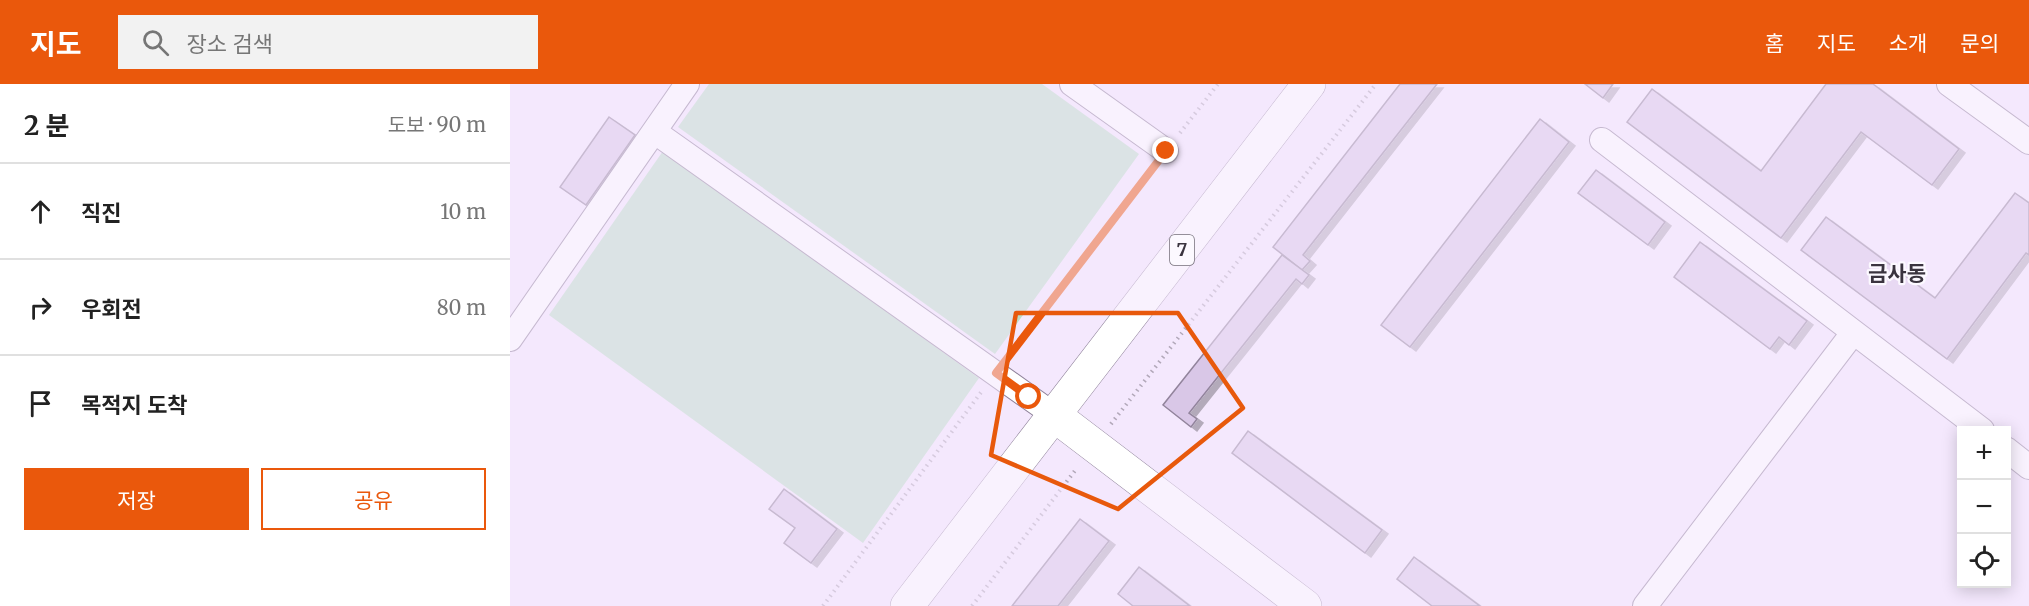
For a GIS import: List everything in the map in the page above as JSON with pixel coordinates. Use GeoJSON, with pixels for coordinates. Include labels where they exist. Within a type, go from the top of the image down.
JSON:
{"type":"FeatureCollection","features":[{"type":"Feature","properties":{"kind":"main road","name":"7"},"geometry":{"type":"LineString","coordinates":[[907,606],[1309,84]]}},
{"type":"Feature","properties":{"kind":"main road"},"geometry":{"type":"LineString","coordinates":[[1054,415],[1305,606]]}},
{"type":"Feature","properties":{"kind":"street"},"geometry":{"type":"LineString","coordinates":[[510,339],[687,84]]}},
{"type":"Feature","properties":{"kind":"street"},"geometry":{"type":"LineString","coordinates":[[1072,84],[1166,151]]}},
{"type":"Feature","properties":{"kind":"street"},"geometry":{"type":"LineString","coordinates":[[1949,84],[2029,142]]}},
{"type":"Feature","properties":{"kind":"street"},"geometry":{"type":"LineString","coordinates":[[655,132],[1054,415]]}},
{"type":"Feature","properties":{"kind":"street"},"geometry":{"type":"LineString","coordinates":[[1602,140],[1977,426]]}},
{"type":"Feature","properties":{"kind":"street"},"geometry":{"type":"LineString","coordinates":[[1645,606],[1853,333]]}},
{"type":"Feature","properties":{"kind":"street"},"geometry":{"type":"LineString","coordinates":[[2011,452],[2029,466]]}},
{"type":"Feature","properties":{"kind":"path"},"geometry":{"type":"LineString","coordinates":[[823,606],[996,373],[1218,84]]}},
{"type":"Feature","properties":{"kind":"path"},"geometry":{"type":"LineString","coordinates":[[972,606],[1377,84]]}},
{"type":"Feature","properties":{"kind":"highlighted area"},"geometry":{"type":"Polygon","coordinates":[[[1016,313],[1178,313],[1243,408],[1118,509],[991,455],[1016,313]]]}},
{"type":"Feature","properties":{"kind":"green space"},"geometry":{"type":"Polygon","coordinates":[[[709,84],[1042,84],[1139,154],[995,354],[678,127],[709,84]]]}},
{"type":"Feature","properties":{"kind":"green space"},"geometry":{"type":"Polygon","coordinates":[[[663,151],[979,378],[863,543],[549,315],[663,151]]]}},
{"type":"Feature","properties":{"kind":"building"},"geometry":{"type":"Polygon","coordinates":[[[1400,84],[1437,84],[1303,255],[1310,261],[1302,270],[1273,247],[1400,84]]]}},
{"type":"Feature","properties":{"kind":"building"},"geometry":{"type":"Polygon","coordinates":[[[1585,84],[1613,84],[1603,98],[1585,84]]]}},
{"type":"Feature","properties":{"kind":"building"},"geometry":{"type":"Polygon","coordinates":[[[1826,84],[1873,84],[1959,149],[1932,185],[1861,132],[1781,238],[1627,122],[1652,89],[1761,171],[1826,84]]]}},
{"type":"Feature","properties":{"kind":"building"},"geometry":{"type":"Polygon","coordinates":[[[609,117],[635,135],[586,205],[560,187],[609,117]]]}},
{"type":"Feature","properties":{"kind":"building"},"geometry":{"type":"Polygon","coordinates":[[[1540,119],[1569,142],[1410,347],[1381,325],[1540,119]]]}},
{"type":"Feature","properties":{"kind":"building"},"geometry":{"type":"Polygon","coordinates":[[[1596,170],[1665,222],[1648,245],[1578,193],[1596,170]]]}},
{"type":"Feature","properties":{"kind":"building"},"geometry":{"type":"Polygon","coordinates":[[[2015,193],[2029,203],[2029,255],[2026,253],[1947,359],[1801,250],[1826,217],[1935,298],[2015,193]]]}},
{"type":"Feature","properties":{"kind":"building"},"geometry":{"type":"Polygon","coordinates":[[[1700,242],[1807,321],[1789,345],[1779,337],[1770,349],[1674,277],[1700,242]]]}},
{"type":"Feature","properties":{"kind":"building"},"geometry":{"type":"Polygon","coordinates":[[[1282,255],[1309,275],[1302,284],[1296,279],[1189,413],[1197,419],[1191,427],[1163,405],[1282,255]]]}},
{"type":"Feature","properties":{"kind":"building"},"geometry":{"type":"Polygon","coordinates":[[[1248,431],[1382,530],[1365,553],[1232,453],[1248,431]]]}},
{"type":"Feature","properties":{"kind":"building"},"geometry":{"type":"Polygon","coordinates":[[[784,489],[837,529],[811,563],[784,543],[795,528],[769,509],[784,489]]]}},
{"type":"Feature","properties":{"kind":"building"},"geometry":{"type":"Polygon","coordinates":[[[1080,519],[1109,541],[1058,606],[1012,606],[1080,519]]]}},
{"type":"Feature","properties":{"kind":"building"},"geometry":{"type":"Polygon","coordinates":[[[1414,557],[1480,606],[1432,606],[1397,579],[1414,557]]]}},
{"type":"Feature","properties":{"kind":"building"},"geometry":{"type":"Polygon","coordinates":[[[1139,567],[1190,606],[1133,606],[1118,594],[1139,567]]]}},
{"type":"Feature","properties":{"kind":"district","name":"금사동"},"geometry":{"type":"Point","coordinates":[1897,274]}},
{"type":"Feature","properties":{"kind":"route"},"geometry":{"type":"LineString","coordinates":[[1029,397],[996,373],[1166,151]]}}]}
